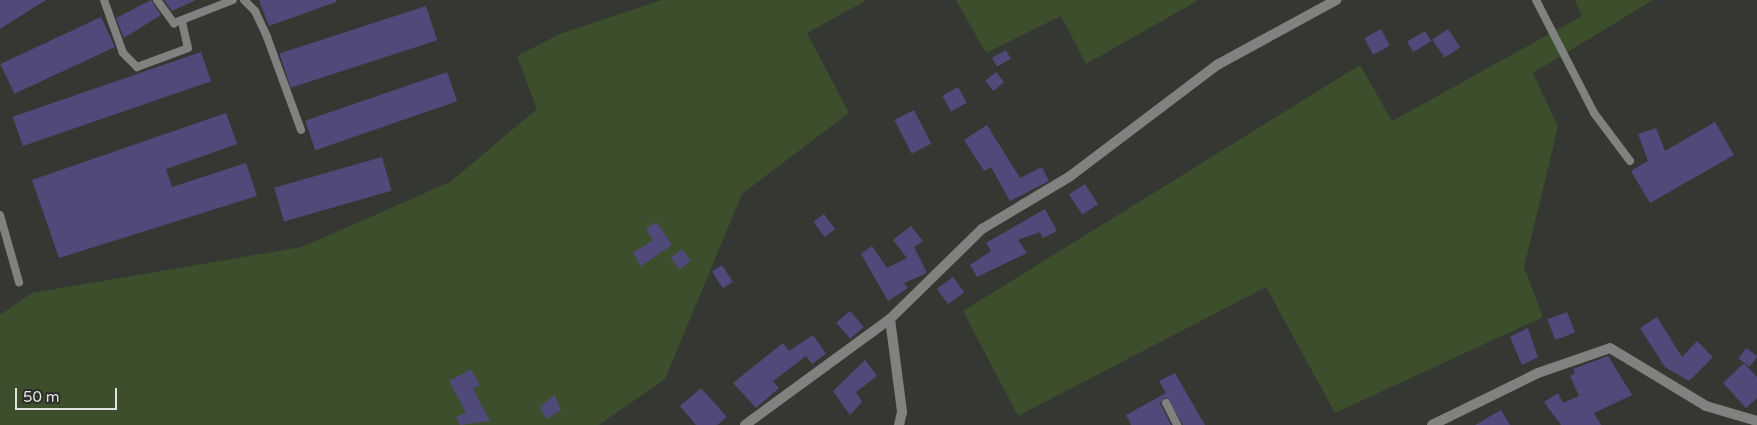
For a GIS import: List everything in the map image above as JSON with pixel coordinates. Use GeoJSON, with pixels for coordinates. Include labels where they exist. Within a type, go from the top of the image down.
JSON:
{"type":"FeatureCollection","features":[{"type":"Feature","properties":{"kind":"street"},"geometry":{"type":"LineString","coordinates":[[745,425],[890,319],[982,230],[1070,178],[1137,122],[1224,60],[1336,0]]}},
{"type":"Feature","properties":{"kind":"street"},"geometry":{"type":"LineString","coordinates":[[890,319],[902,412],[899,425]]}},
{"type":"Feature","properties":{"kind":"street"},"geometry":{"type":"LineString","coordinates":[[1432,425],[1538,373],[1610,348],[1706,406],[1757,421]]}},
{"type":"Feature","properties":{"kind":"lane"},"geometry":{"type":"LineString","coordinates":[[104,0],[123,53],[137,67],[188,48],[182,23]]}},
{"type":"Feature","properties":{"kind":"lane"},"geometry":{"type":"LineString","coordinates":[[157,0],[169,21],[182,23],[233,0]]}},
{"type":"Feature","properties":{"kind":"lane"},"geometry":{"type":"LineString","coordinates":[[244,0],[255,11],[267,38],[301,130]]}},
{"type":"Feature","properties":{"kind":"lane"},"geometry":{"type":"LineString","coordinates":[[1536,0],[1594,113],[1630,161]]}},
{"type":"Feature","properties":{"kind":"lane"},"geometry":{"type":"LineString","coordinates":[[0,216],[4,244],[19,282]]}},
{"type":"Feature","properties":{"kind":"lane"},"geometry":{"type":"LineString","coordinates":[[1166,403],[1177,425]]}},
{"type":"Feature","properties":{"kind":"green space"},"geometry":{"type":"Polygon","coordinates":[[[662,0],[867,0],[807,33],[849,113],[742,194],[665,379],[599,425],[0,425],[0,315],[32,293],[302,247],[450,182],[537,109],[517,56],[560,34],[662,0]]]}},
{"type":"Feature","properties":{"kind":"green space"},"geometry":{"type":"Polygon","coordinates":[[[956,0],[1199,0],[1086,64],[1061,16],[986,53],[956,0]]]}},
{"type":"Feature","properties":{"kind":"green space"},"geometry":{"type":"Polygon","coordinates":[[[1575,0],[1653,0],[1533,73],[1558,127],[1524,267],[1543,317],[1335,413],[1266,287],[1018,416],[963,311],[1360,65],[1392,121],[1582,16],[1575,0]]]}},
{"type":"Feature","properties":{"kind":"building"},"geometry":{"type":"Polygon","coordinates":[[[0,0],[46,0],[0,29],[0,0]]]}},
{"type":"Feature","properties":{"kind":"building"},"geometry":{"type":"Polygon","coordinates":[[[151,0],[161,15],[124,38],[116,18],[151,0]]]}},
{"type":"Feature","properties":{"kind":"building"},"geometry":{"type":"Polygon","coordinates":[[[164,0],[196,0],[172,11],[164,0]]]}},
{"type":"Feature","properties":{"kind":"building"},"geometry":{"type":"Polygon","coordinates":[[[259,0],[336,0],[336,2],[269,26],[259,0]]]}},
{"type":"Feature","properties":{"kind":"building"},"geometry":{"type":"Polygon","coordinates":[[[426,6],[437,40],[291,88],[280,54],[426,6]]]}},
{"type":"Feature","properties":{"kind":"building"},"geometry":{"type":"Polygon","coordinates":[[[101,17],[115,47],[14,94],[0,64],[101,17]]]}},
{"type":"Feature","properties":{"kind":"building"},"geometry":{"type":"Polygon","coordinates":[[[1381,29],[1390,46],[1373,55],[1364,38],[1381,29]]]}},
{"type":"Feature","properties":{"kind":"building"},"geometry":{"type":"Polygon","coordinates":[[[1448,29],[1460,47],[1445,58],[1432,40],[1448,29]]]}},
{"type":"Feature","properties":{"kind":"building"},"geometry":{"type":"Polygon","coordinates":[[[1425,31],[1431,41],[1413,52],[1407,42],[1425,31]]]}},
{"type":"Feature","properties":{"kind":"building"},"geometry":{"type":"Polygon","coordinates":[[[1006,50],[1011,59],[997,67],[992,58],[1006,50]]]}},
{"type":"Feature","properties":{"kind":"building"},"geometry":{"type":"Polygon","coordinates":[[[201,52],[211,81],[23,146],[13,117],[201,52]]]}},
{"type":"Feature","properties":{"kind":"building"},"geometry":{"type":"Polygon","coordinates":[[[447,72],[457,101],[315,150],[305,121],[447,72]]]}},
{"type":"Feature","properties":{"kind":"building"},"geometry":{"type":"Polygon","coordinates":[[[996,72],[1004,82],[993,91],[985,81],[996,72]]]}},
{"type":"Feature","properties":{"kind":"building"},"geometry":{"type":"Polygon","coordinates":[[[958,87],[967,103],[951,111],[942,96],[958,87]]]}},
{"type":"Feature","properties":{"kind":"building"},"geometry":{"type":"Polygon","coordinates":[[[914,110],[931,144],[912,154],[894,120],[914,110]]]}},
{"type":"Feature","properties":{"kind":"building"},"geometry":{"type":"Polygon","coordinates":[[[226,113],[237,144],[166,169],[172,187],[246,163],[257,196],[59,258],[32,180],[226,113]]]}},
{"type":"Feature","properties":{"kind":"building"},"geometry":{"type":"Polygon","coordinates":[[[1715,122],[1734,155],[1650,203],[1631,171],[1648,161],[1638,134],[1656,128],[1665,151],[1715,122]]]}},
{"type":"Feature","properties":{"kind":"building"},"geometry":{"type":"Polygon","coordinates":[[[987,125],[1020,178],[1042,167],[1049,181],[1010,201],[991,167],[984,171],[964,140],[987,125]]]}},
{"type":"Feature","properties":{"kind":"building"},"geometry":{"type":"Polygon","coordinates":[[[382,157],[392,191],[284,222],[274,188],[382,157]]]}},
{"type":"Feature","properties":{"kind":"building"},"geometry":{"type":"Polygon","coordinates":[[[1085,184],[1098,204],[1082,214],[1069,194],[1085,184]]]}},
{"type":"Feature","properties":{"kind":"building"},"geometry":{"type":"Polygon","coordinates":[[[1045,209],[1057,231],[1043,238],[1040,232],[1018,240],[1027,253],[977,277],[970,265],[991,251],[986,243],[1045,209]]]}},
{"type":"Feature","properties":{"kind":"building"},"geometry":{"type":"Polygon","coordinates":[[[824,214],[835,229],[825,237],[813,222],[824,214]]]}},
{"type":"Feature","properties":{"kind":"building"},"geometry":{"type":"Polygon","coordinates":[[[656,222],[672,245],[641,266],[633,253],[653,240],[646,229],[656,222]]]}},
{"type":"Feature","properties":{"kind":"building"},"geometry":{"type":"Polygon","coordinates":[[[911,226],[923,241],[914,247],[927,273],[904,283],[908,288],[888,301],[861,254],[872,246],[887,268],[907,258],[893,240],[911,226]]]}},
{"type":"Feature","properties":{"kind":"building"},"geometry":{"type":"Polygon","coordinates":[[[682,249],[691,261],[680,269],[671,257],[682,249]]]}},
{"type":"Feature","properties":{"kind":"building"},"geometry":{"type":"Polygon","coordinates":[[[722,265],[733,282],[723,288],[712,272],[722,265]]]}},
{"type":"Feature","properties":{"kind":"building"},"geometry":{"type":"Polygon","coordinates":[[[953,277],[964,292],[948,304],[937,289],[953,277]]]}},
{"type":"Feature","properties":{"kind":"building"},"geometry":{"type":"Polygon","coordinates":[[[850,311],[864,327],[850,339],[836,323],[850,311]]]}},
{"type":"Feature","properties":{"kind":"building"},"geometry":{"type":"Polygon","coordinates":[[[1567,312],[1575,333],[1555,340],[1547,320],[1567,312]]]}},
{"type":"Feature","properties":{"kind":"building"},"geometry":{"type":"Polygon","coordinates":[[[1657,317],[1682,357],[1697,341],[1713,357],[1689,381],[1665,367],[1640,328],[1657,317]]]}},
{"type":"Feature","properties":{"kind":"building"},"geometry":{"type":"Polygon","coordinates":[[[1528,328],[1538,357],[1522,365],[1510,337],[1528,328]]]}},
{"type":"Feature","properties":{"kind":"building"},"geometry":{"type":"Polygon","coordinates":[[[813,335],[826,354],[812,364],[806,356],[773,381],[779,388],[756,408],[733,383],[783,343],[789,351],[813,335]]]}},
{"type":"Feature","properties":{"kind":"building"},"geometry":{"type":"Polygon","coordinates":[[[1746,348],[1757,356],[1750,367],[1738,359],[1746,348]]]}},
{"type":"Feature","properties":{"kind":"building"},"geometry":{"type":"Polygon","coordinates":[[[1608,356],[1632,395],[1594,413],[1601,425],[1561,425],[1544,402],[1558,393],[1563,403],[1579,396],[1570,376],[1575,373],[1573,369],[1608,356]]]}},
{"type":"Feature","properties":{"kind":"building"},"geometry":{"type":"Polygon","coordinates":[[[865,360],[877,376],[856,392],[862,402],[850,415],[833,391],[865,360]]]}},
{"type":"Feature","properties":{"kind":"building"},"geometry":{"type":"Polygon","coordinates":[[[1744,363],[1757,377],[1757,398],[1746,408],[1723,383],[1744,363]]]}},
{"type":"Feature","properties":{"kind":"building"},"geometry":{"type":"Polygon","coordinates":[[[471,369],[480,385],[473,389],[490,421],[460,425],[456,417],[466,412],[449,381],[471,369]]]}},
{"type":"Feature","properties":{"kind":"building"},"geometry":{"type":"Polygon","coordinates":[[[1175,373],[1205,425],[1183,425],[1166,397],[1160,403],[1171,425],[1131,425],[1126,415],[1166,393],[1159,381],[1175,373]]]}},
{"type":"Feature","properties":{"kind":"building"},"geometry":{"type":"Polygon","coordinates":[[[701,388],[727,417],[717,425],[696,425],[680,406],[701,388]]]}},
{"type":"Feature","properties":{"kind":"building"},"geometry":{"type":"Polygon","coordinates":[[[555,395],[561,410],[546,419],[540,407],[555,395]]]}},
{"type":"Feature","properties":{"kind":"building"},"geometry":{"type":"Polygon","coordinates":[[[1501,410],[1510,425],[1475,425],[1501,410]]]}}]}
